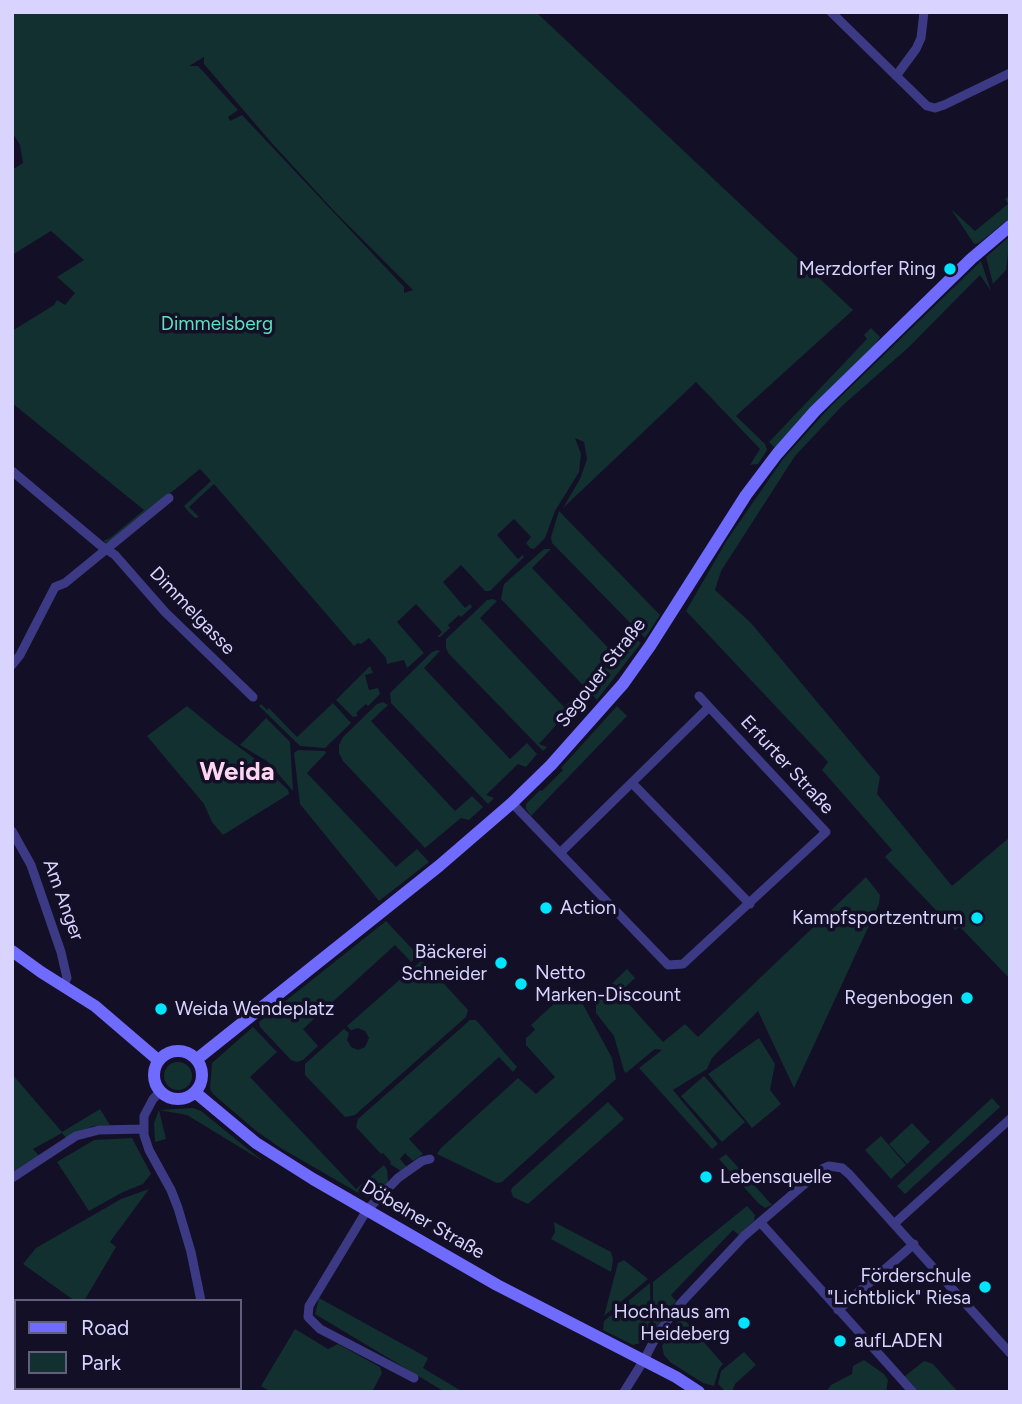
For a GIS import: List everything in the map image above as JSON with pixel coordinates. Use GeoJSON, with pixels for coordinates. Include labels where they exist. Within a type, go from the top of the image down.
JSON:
{"type":"FeatureCollection","features":[{"type":"Feature","properties":{"kind":"street"},"geometry":{"type":"LineString","coordinates":[[831,12],[928,106],[935,108],[1010,73]]}},
{"type":"Feature","properties":{"kind":"street"},"geometry":{"type":"LineString","coordinates":[[897,76],[916,50],[921,38],[924,12]]}},
{"type":"Feature","properties":{"kind":"street","name":"Segouer Straße"},"geometry":{"type":"LineString","coordinates":[[197,1059],[390,906],[512,803],[559,757],[622,684],[650,646],[746,495],[786,444],[815,411],[976,254],[1010,226]]}},
{"type":"Feature","properties":{"kind":"street","name":"Dimmelgasse"},"geometry":{"type":"LineString","coordinates":[[12,471],[107,549],[165,612],[253,697]]}},
{"type":"Feature","properties":{"kind":"street"},"geometry":{"type":"LineString","coordinates":[[12,665],[30,636],[52,590],[65,583],[169,498]]}},
{"type":"Feature","properties":{"kind":"street","name":"Erfurter Straße"},"geometry":{"type":"LineString","coordinates":[[512,803],[667,965],[683,964],[826,832],[699,696]]}},
{"type":"Feature","properties":{"kind":"street"},"geometry":{"type":"LineString","coordinates":[[560,853],[709,706]]}},
{"type":"Feature","properties":{"kind":"street"},"geometry":{"type":"LineString","coordinates":[[632,783],[750,904]]}},
{"type":"Feature","properties":{"kind":"street","name":"Am Anger"},"geometry":{"type":"LineString","coordinates":[[12,831],[31,865],[61,952],[67,978],[64,986]]}},
{"type":"Feature","properties":{"kind":"street"},"geometry":{"type":"LineString","coordinates":[[12,951],[85,998],[158,1060]]}},
{"type":"Feature","properties":{"kind":"street"},"geometry":{"type":"LineString","coordinates":[[174,1051],[184,1051],[197,1059],[203,1075],[195,1093],[182,1100],[174,1100],[160,1092],[154,1082],[158,1060],[174,1051]]}},
{"type":"Feature","properties":{"kind":"street"},"geometry":{"type":"LineString","coordinates":[[160,1092],[144,1116],[144,1129],[149,1150],[178,1208],[201,1299]]}},
{"type":"Feature","properties":{"kind":"street","name":"Döbelner Straße"},"geometry":{"type":"LineString","coordinates":[[195,1093],[270,1153],[497,1285],[644,1360],[699,1392]]}},
{"type":"Feature","properties":{"kind":"street"},"geometry":{"type":"LineString","coordinates":[[895,1223],[1010,1119]]}},
{"type":"Feature","properties":{"kind":"street"},"geometry":{"type":"LineString","coordinates":[[12,1178],[76,1136],[99,1130],[144,1129]]}},
{"type":"Feature","properties":{"kind":"street"},"geometry":{"type":"LineString","coordinates":[[414,1378],[320,1329],[308,1317],[309,1306],[367,1210],[398,1178],[422,1161],[430,1159]]}},
{"type":"Feature","properties":{"kind":"street"},"geometry":{"type":"LineString","coordinates":[[624,1392],[658,1333],[681,1303],[732,1248],[822,1169],[829,1166],[842,1168],[849,1174],[1010,1353]]}},
{"type":"Feature","properties":{"kind":"street"},"geometry":{"type":"LineString","coordinates":[[763,1220],[838,1310],[913,1392]]}},
{"type":"Feature","properties":{"kind":"street"},"geometry":{"type":"LineString","coordinates":[[838,1310],[914,1244]]}},
{"type":"Feature","properties":{"kind":"green space","name":"Dimmelsberg"},"geometry":{"type":"Polygon","coordinates":[[[12,12],[536,12],[853,310],[736,416],[765,444],[767,450],[758,464],[750,465],[760,449],[696,382],[563,508],[580,479],[587,459],[584,442],[575,438],[581,454],[579,472],[555,511],[545,538],[534,549],[530,548],[526,543],[531,537],[514,519],[497,535],[518,559],[523,555],[524,557],[490,591],[485,591],[461,565],[443,582],[465,608],[470,604],[472,607],[461,617],[459,615],[448,625],[450,628],[437,637],[442,632],[416,604],[397,622],[424,653],[407,668],[404,660],[387,664],[386,658],[369,638],[354,646],[214,484],[189,507],[199,517],[195,518],[188,511],[184,506],[211,481],[200,469],[114,539],[106,543],[103,541],[144,510],[12,403],[12,331],[54,305],[57,300],[65,305],[75,293],[57,277],[84,260],[51,231],[12,255],[12,170],[23,163],[20,145],[12,132],[12,12]],[[204,57],[189,66],[198,66],[238,110],[228,117],[230,121],[242,115],[404,287],[404,293],[413,290],[335,212],[204,64],[204,57]]]}},
{"type":"Feature","properties":{"kind":"green space"},"geometry":{"type":"Polygon","coordinates":[[[1010,195],[1010,218],[979,243],[974,244],[951,209],[975,231],[1008,204],[1005,199],[1010,195]]]}},
{"type":"Feature","properties":{"kind":"green space"},"geometry":{"type":"Polygon","coordinates":[[[1010,236],[1006,270],[993,284],[986,257],[1010,236]]]}},
{"type":"Feature","properties":{"kind":"green space"},"geometry":{"type":"Polygon","coordinates":[[[981,261],[991,291],[980,275],[909,347],[842,406],[795,456],[721,571],[715,590],[751,623],[880,777],[877,794],[952,886],[1010,837],[1010,979],[960,927],[955,930],[885,857],[892,850],[822,770],[828,762],[686,611],[727,540],[783,459],[828,409],[981,261]]]}},
{"type":"Feature","properties":{"kind":"green space"},"geometry":{"type":"Polygon","coordinates":[[[871,328],[880,337],[875,345],[813,405],[776,449],[769,442],[867,339],[864,335],[871,328]]]}},
{"type":"Feature","properties":{"kind":"green space"},"geometry":{"type":"Polygon","coordinates":[[[559,511],[660,615],[645,638],[552,543],[551,537],[559,511]]]}},
{"type":"Feature","properties":{"kind":"green space"},"geometry":{"type":"Polygon","coordinates":[[[544,549],[551,549],[532,568],[616,656],[635,638],[641,643],[597,700],[501,599],[504,584],[544,549]]]}},
{"type":"Feature","properties":{"kind":"green space"},"geometry":{"type":"Polygon","coordinates":[[[487,600],[497,601],[480,618],[564,707],[582,691],[588,698],[575,714],[567,713],[539,744],[547,747],[543,751],[446,648],[446,639],[487,600]]]}},
{"type":"Feature","properties":{"kind":"green space"},"geometry":{"type":"Polygon","coordinates":[[[437,650],[440,651],[424,668],[510,759],[527,743],[537,754],[526,767],[518,764],[486,795],[494,798],[488,804],[391,703],[390,693],[437,650]]]}},
{"type":"Feature","properties":{"kind":"green space"},"geometry":{"type":"Polygon","coordinates":[[[370,666],[373,673],[365,675],[369,690],[378,688],[380,694],[356,713],[358,716],[353,717],[336,700],[370,666]]]}},
{"type":"Feature","properties":{"kind":"green space"},"geometry":{"type":"Polygon","coordinates":[[[383,702],[388,705],[371,721],[455,811],[472,796],[483,807],[469,820],[461,818],[425,848],[343,761],[339,753],[343,737],[377,704],[383,702]]]}},
{"type":"Feature","properties":{"kind":"green space"},"geometry":{"type":"Polygon","coordinates":[[[333,703],[351,723],[325,748],[300,746],[259,706],[261,704],[267,710],[269,708],[297,737],[333,703]]]}},
{"type":"Feature","properties":{"kind":"green space"},"geometry":{"type":"Polygon","coordinates":[[[187,706],[258,761],[289,794],[223,835],[212,822],[204,804],[147,736],[187,706]]]}},
{"type":"Feature","properties":{"kind":"green space"},"geometry":{"type":"Polygon","coordinates":[[[617,706],[627,716],[531,816],[526,804],[563,770],[561,768],[617,706]]]}},
{"type":"Feature","properties":{"kind":"green space"},"geometry":{"type":"Polygon","coordinates":[[[266,718],[290,742],[293,791],[267,761],[240,745],[266,718]]]}},
{"type":"Feature","properties":{"kind":"green space"},"geometry":{"type":"Polygon","coordinates":[[[298,750],[325,751],[307,773],[396,867],[417,849],[429,862],[379,901],[300,804],[294,753],[298,750]]]}},
{"type":"Feature","properties":{"kind":"green space"},"geometry":{"type":"Polygon","coordinates":[[[866,877],[880,895],[879,904],[794,1088],[758,1011],[712,1058],[707,1069],[673,1090],[718,1144],[712,1149],[639,1068],[662,1050],[655,1049],[626,1073],[624,1071],[614,1036],[596,1013],[596,999],[627,969],[635,978],[619,993],[663,1042],[685,1024],[698,1037],[866,877]]]}},
{"type":"Feature","properties":{"kind":"green space"},"geometry":{"type":"Polygon","coordinates":[[[386,921],[416,953],[416,957],[411,962],[395,945],[303,1029],[318,1046],[303,1060],[291,1060],[260,1027],[259,1022],[386,921]]]}},
{"type":"Feature","properties":{"kind":"green space"},"geometry":{"type":"Polygon","coordinates":[[[421,961],[468,1010],[466,1017],[355,1115],[345,1117],[305,1075],[305,1064],[344,1029],[349,1033],[347,1040],[351,1047],[358,1050],[365,1047],[369,1038],[365,1031],[358,1028],[351,1030],[347,1026],[421,961]]]}},
{"type":"Feature","properties":{"kind":"green space"},"geometry":{"type":"Polygon","coordinates":[[[573,986],[612,1058],[616,1079],[502,1182],[497,1183],[437,1154],[518,1078],[536,1094],[555,1077],[526,1045],[526,1038],[535,1030],[531,1025],[573,986]]]}},
{"type":"Feature","properties":{"kind":"green space"},"geometry":{"type":"Polygon","coordinates":[[[470,1020],[476,1020],[517,1067],[513,1072],[499,1057],[409,1139],[423,1154],[413,1161],[405,1153],[400,1159],[407,1167],[401,1171],[390,1164],[383,1153],[381,1154],[356,1127],[358,1119],[470,1020]]]}},
{"type":"Feature","properties":{"kind":"green space"},"geometry":{"type":"Polygon","coordinates":[[[253,1027],[277,1052],[250,1077],[356,1189],[384,1165],[388,1182],[374,1195],[367,1198],[279,1147],[213,1094],[210,1089],[212,1063],[253,1027]]]}},
{"type":"Feature","properties":{"kind":"green space"},"geometry":{"type":"Polygon","coordinates":[[[759,1038],[775,1064],[770,1090],[781,1104],[752,1128],[708,1074],[759,1038]]]}},
{"type":"Feature","properties":{"kind":"green space"},"geometry":{"type":"Polygon","coordinates":[[[178,1062],[188,1066],[192,1076],[188,1086],[178,1090],[168,1086],[164,1076],[168,1066],[178,1062]]]}},
{"type":"Feature","properties":{"kind":"green space"},"geometry":{"type":"Polygon","coordinates":[[[12,1074],[62,1132],[100,1109],[110,1125],[93,1126],[66,1138],[62,1133],[33,1149],[39,1156],[12,1173],[12,1074]]]}},
{"type":"Feature","properties":{"kind":"green space"},"geometry":{"type":"Polygon","coordinates":[[[704,1076],[745,1122],[722,1142],[681,1096],[704,1076]]]}},
{"type":"Feature","properties":{"kind":"green space"},"geometry":{"type":"Polygon","coordinates":[[[992,1098],[1000,1107],[905,1194],[897,1186],[992,1098]]]}},
{"type":"Feature","properties":{"kind":"green space"},"geometry":{"type":"Polygon","coordinates":[[[608,1102],[624,1119],[528,1204],[513,1197],[512,1188],[608,1102]]]}},
{"type":"Feature","properties":{"kind":"green space"},"geometry":{"type":"Polygon","coordinates":[[[193,1108],[201,1111],[264,1162],[187,1115],[159,1110],[193,1108]]]}},
{"type":"Feature","properties":{"kind":"green space"},"geometry":{"type":"Polygon","coordinates":[[[159,1110],[166,1139],[155,1142],[154,1123],[159,1110]]]}},
{"type":"Feature","properties":{"kind":"green space"},"geometry":{"type":"Polygon","coordinates":[[[912,1123],[930,1142],[907,1164],[889,1144],[912,1123]]]}},
{"type":"Feature","properties":{"kind":"green space"},"geometry":{"type":"Polygon","coordinates":[[[881,1136],[906,1165],[891,1179],[865,1150],[881,1136]]]}},
{"type":"Feature","properties":{"kind":"green space"},"geometry":{"type":"Polygon","coordinates":[[[132,1138],[151,1174],[143,1184],[89,1211],[57,1162],[94,1140],[132,1138]]]}},
{"type":"Feature","properties":{"kind":"green space"},"geometry":{"type":"Polygon","coordinates":[[[726,1154],[772,1205],[765,1208],[758,1203],[719,1159],[726,1154]]]}},
{"type":"Feature","properties":{"kind":"green space"},"geometry":{"type":"Polygon","coordinates":[[[149,1189],[110,1242],[116,1247],[85,1299],[72,1299],[23,1264],[36,1248],[121,1199],[149,1189]]]}},
{"type":"Feature","properties":{"kind":"green space"},"geometry":{"type":"Polygon","coordinates":[[[747,1206],[755,1215],[754,1221],[739,1235],[733,1230],[671,1295],[676,1301],[655,1329],[653,1328],[653,1282],[747,1206]]]}},
{"type":"Feature","properties":{"kind":"green space"},"geometry":{"type":"Polygon","coordinates":[[[554,1222],[611,1252],[611,1272],[551,1239],[555,1232],[554,1222]]]}},
{"type":"Feature","properties":{"kind":"green space"},"geometry":{"type":"Polygon","coordinates":[[[624,1260],[648,1279],[604,1316],[618,1263],[624,1260]]]}},
{"type":"Feature","properties":{"kind":"green space"},"geometry":{"type":"Polygon","coordinates":[[[650,1283],[651,1330],[644,1342],[633,1345],[603,1330],[604,1321],[650,1283]]]}},
{"type":"Feature","properties":{"kind":"green space"},"geometry":{"type":"Polygon","coordinates":[[[319,1298],[428,1358],[423,1368],[463,1392],[445,1392],[315,1314],[319,1298]]]}},
{"type":"Feature","properties":{"kind":"green space"},"geometry":{"type":"Polygon","coordinates":[[[681,1316],[723,1364],[714,1386],[703,1383],[670,1362],[664,1355],[662,1346],[681,1316]]]}},
{"type":"Feature","properties":{"kind":"green space"},"geometry":{"type":"Polygon","coordinates":[[[295,1329],[328,1349],[338,1344],[380,1367],[382,1373],[372,1392],[271,1392],[261,1386],[295,1329]]]}},
{"type":"Feature","properties":{"kind":"green space"},"geometry":{"type":"Polygon","coordinates":[[[744,1352],[756,1365],[735,1384],[732,1392],[726,1392],[718,1384],[721,1371],[744,1352]]]}},
{"type":"Feature","properties":{"kind":"green space"},"geometry":{"type":"Polygon","coordinates":[[[864,1360],[884,1374],[888,1380],[886,1392],[826,1392],[831,1385],[852,1374],[853,1366],[864,1360]]]}},
{"type":"Feature","properties":{"kind":"green space"},"geometry":{"type":"Polygon","coordinates":[[[924,1361],[933,1364],[958,1392],[919,1392],[905,1376],[924,1361]]]}},
{"type":"Feature","properties":{"kind":"place","name":"Merzdorfer Ring"},"geometry":{"type":"Point","coordinates":[950,269]}},
{"type":"Feature","properties":{"kind":"place","name":"Action"},"geometry":{"type":"Point","coordinates":[546,908]}},
{"type":"Feature","properties":{"kind":"place","name":"Kampfsportzentrum"},"geometry":{"type":"Point","coordinates":[977,918]}},
{"type":"Feature","properties":{"kind":"place","name":"Bäckerei Schneider"},"geometry":{"type":"Point","coordinates":[501,963]}},
{"type":"Feature","properties":{"kind":"place","name":"Netto Marken-Discount"},"geometry":{"type":"Point","coordinates":[521,984]}},
{"type":"Feature","properties":{"kind":"place","name":"Regenbogen"},"geometry":{"type":"Point","coordinates":[967,998]}},
{"type":"Feature","properties":{"kind":"place","name":"Weida Wendeplatz"},"geometry":{"type":"Point","coordinates":[161,1009]}},
{"type":"Feature","properties":{"kind":"place","name":"Lebensquelle"},"geometry":{"type":"Point","coordinates":[706,1177]}},
{"type":"Feature","properties":{"kind":"place","name":"Förderschule \"Lichtblick\" Riesa"},"geometry":{"type":"Point","coordinates":[985,1287]}},
{"type":"Feature","properties":{"kind":"place","name":"Hochhaus am Heideberg"},"geometry":{"type":"Point","coordinates":[744,1323]}},
{"type":"Feature","properties":{"kind":"place","name":"aufLADEN"},"geometry":{"type":"Point","coordinates":[840,1341]}},
{"type":"Feature","properties":{"kind":"district","name":"Weida"},"geometry":{"type":"Point","coordinates":[237,772]}}]}
